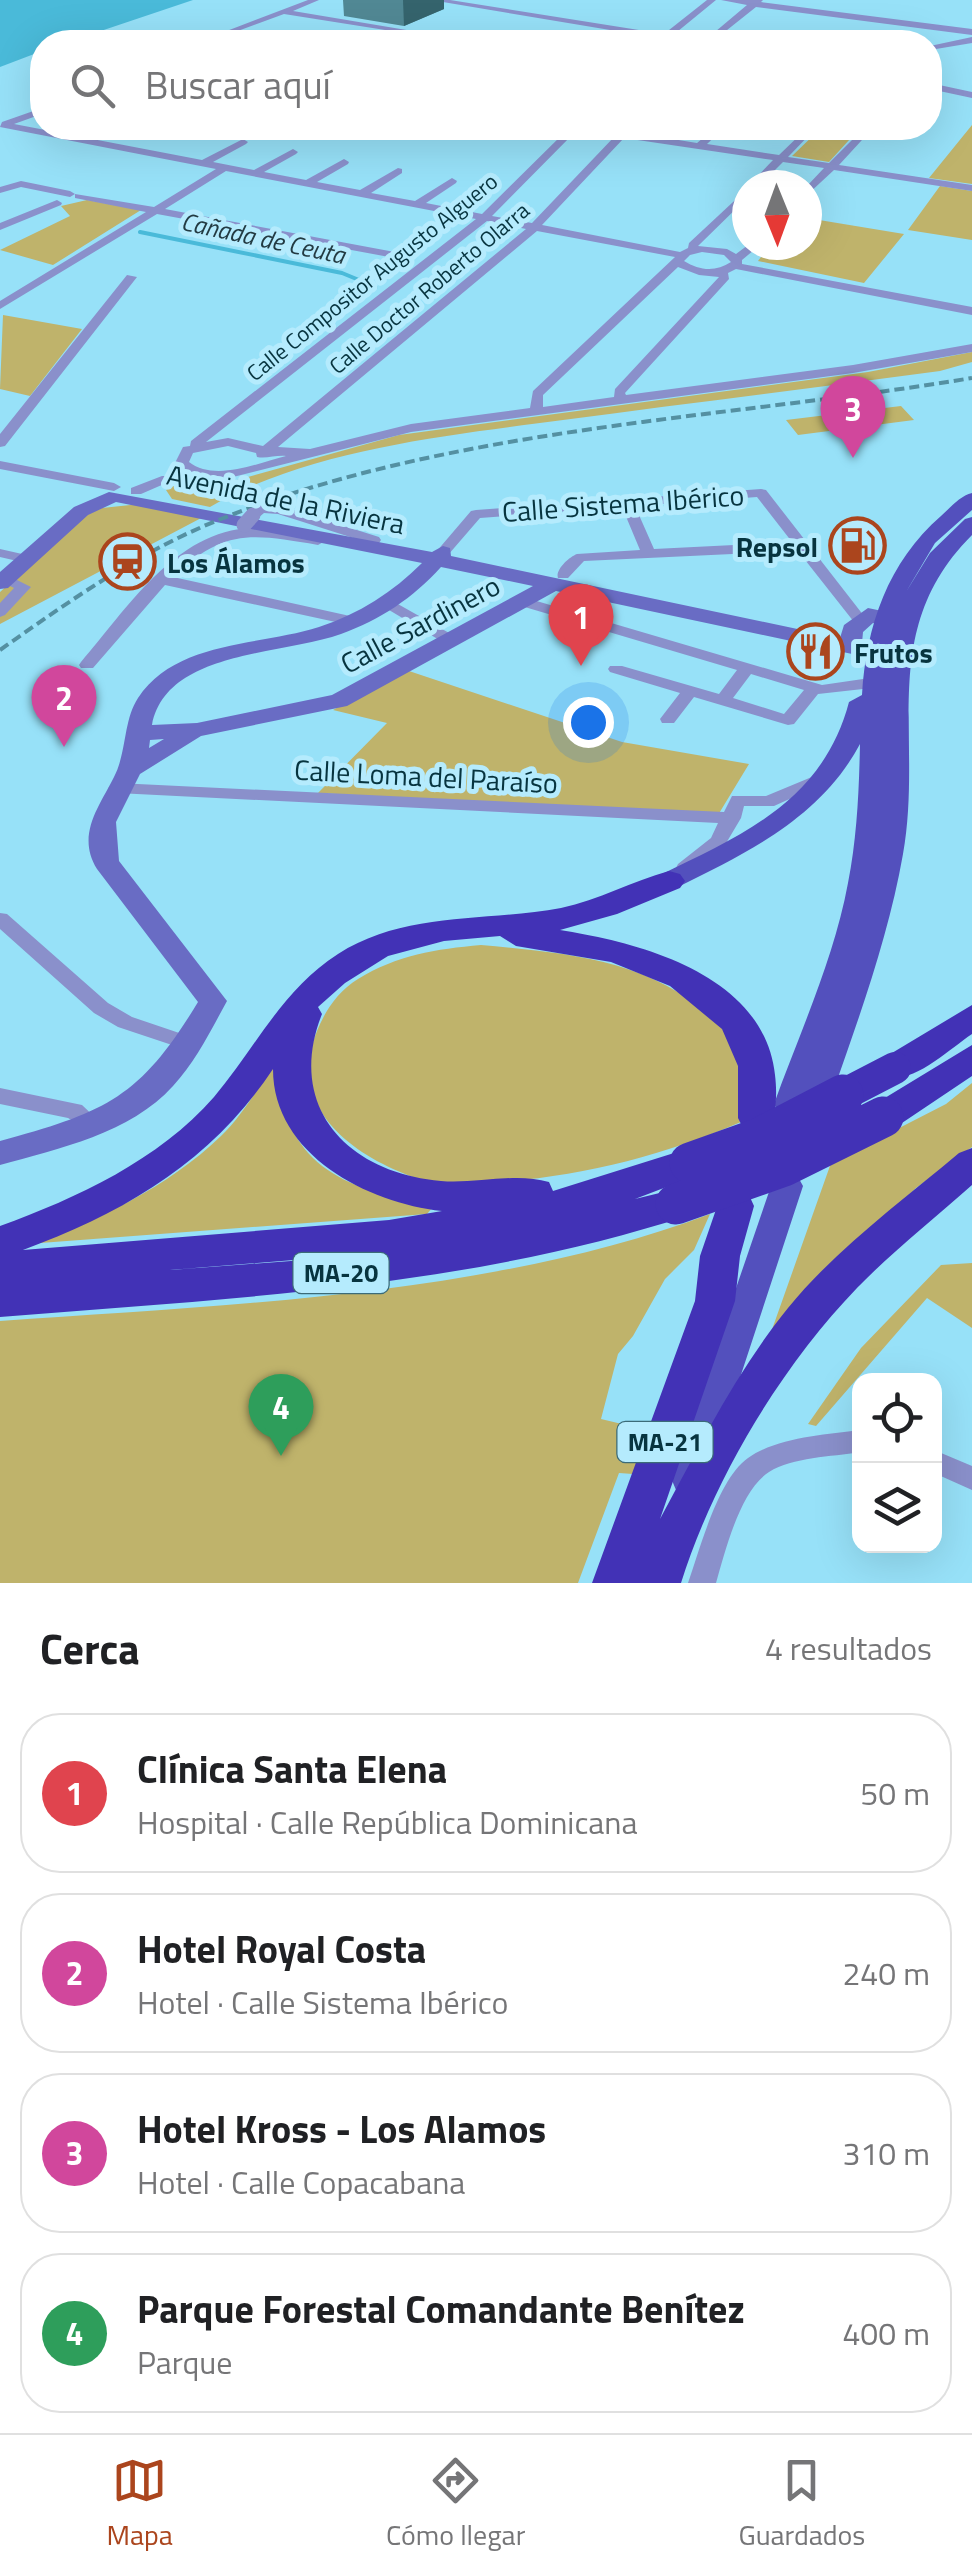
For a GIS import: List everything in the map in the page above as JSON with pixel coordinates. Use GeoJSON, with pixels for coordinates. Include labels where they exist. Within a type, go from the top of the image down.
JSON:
{"type":"FeatureCollection","features":[{"type":"Feature","properties":{"kind":"highway"},"geometry":{"type":"LineString","coordinates":[[0,1242],[62,1221],[145,1176],[224,1110],[310,990],[356,958],[431,930],[587,913],[669,880]]}},
{"type":"Feature","properties":{"kind":"highway"},"geometry":{"type":"LineString","coordinates":[[408,938],[501,934],[543,938],[592,946],[670,972],[716,1004],[750,1047],[756,1068],[756,1118]]}},
{"type":"Feature","properties":{"kind":"highway"},"geometry":{"type":"LineString","coordinates":[[327,979],[302,1018],[288,1068],[303,1119],[344,1162],[411,1192],[452,1196],[674,1180]]}},
{"type":"Feature","properties":{"kind":"highway","name":"MA-20"},"geometry":{"type":"LineString","coordinates":[[0,1300],[338,1274],[462,1257],[674,1180],[895,1068],[972,1017]]}},
{"type":"Feature","properties":{"kind":"highway","name":"MA-20"},"geometry":{"type":"LineString","coordinates":[[0,1268],[390,1236],[542,1209],[625,1187],[784,1166],[882,1118],[972,1058]]}},
{"type":"Feature","properties":{"kind":"highway"},"geometry":{"type":"LineString","coordinates":[[664,1564],[732,1426],[802,1320],[845,1274],[972,1163]]}},
{"type":"Feature","properties":{"kind":"highway","name":"MA-21"},"geometry":{"type":"LineString","coordinates":[[615,1583],[716,1300],[720,1256],[759,1197]]}},
{"type":"Feature","properties":{"kind":"main road"},"geometry":{"type":"LineString","coordinates":[[819,1089],[882,892],[892,842],[896,728],[872,622],[924,540],[972,499]]}},
{"type":"Feature","properties":{"kind":"main road"},"geometry":{"type":"LineString","coordinates":[[872,622],[972,523]]}},
{"type":"Feature","properties":{"kind":"main road"},"geometry":{"type":"LineString","coordinates":[[669,880],[772,826],[805,802],[832,772],[858,726],[883,664]]}},
{"type":"Feature","properties":{"kind":"main road"},"geometry":{"type":"LineString","coordinates":[[789,1104],[861,887],[873,796],[883,664]]}},
{"type":"Feature","properties":{"kind":"main road"},"geometry":{"type":"LineString","coordinates":[[664,1564],[759,1197]]}},
{"type":"Feature","properties":{"kind":"street"},"geometry":{"type":"LineString","coordinates":[[235,30],[315,0]]}},
{"type":"Feature","properties":{"kind":"street"},"geometry":{"type":"LineString","coordinates":[[435,0],[600,30]]}},
{"type":"Feature","properties":{"kind":"street"},"geometry":{"type":"LineString","coordinates":[[675,30],[712,0],[755,3]]}},
{"type":"Feature","properties":{"kind":"street"},"geometry":{"type":"LineString","coordinates":[[725,0],[972,32]]}},
{"type":"Feature","properties":{"kind":"street"},"geometry":{"type":"LineString","coordinates":[[844,16],[861,0]]}},
{"type":"Feature","properties":{"kind":"street"},"geometry":{"type":"LineString","coordinates":[[722,30],[755,3]]}},
{"type":"Feature","properties":{"kind":"street"},"geometry":{"type":"LineString","coordinates":[[285,12],[398,30]]}},
{"type":"Feature","properties":{"kind":"street"},"geometry":{"type":"LineString","coordinates":[[942,46],[972,40]]}},
{"type":"Feature","properties":{"kind":"street"},"geometry":{"type":"LineString","coordinates":[[942,92],[971,98]]}},
{"type":"Feature","properties":{"kind":"street"},"geometry":{"type":"LineString","coordinates":[[2,126],[30,116]]}},
{"type":"Feature","properties":{"kind":"street"},"geometry":{"type":"LineString","coordinates":[[2,126],[30,131]]}},
{"type":"Feature","properties":{"kind":"street"},"geometry":{"type":"LineString","coordinates":[[76,140],[684,255],[719,250],[737,262],[972,310]]}},
{"type":"Feature","properties":{"kind":"street","name":"Calle Compositor Augusto Alguero"},"geometry":{"type":"LineString","coordinates":[[123,493],[185,453],[484,218],[565,140]]}},
{"type":"Feature","properties":{"kind":"street","name":"Calle Doctor Roberto Olarra"},"geometry":{"type":"LineString","coordinates":[[238,472],[251,455],[265,451],[535,228],[616,140]]}},
{"type":"Feature","properties":{"kind":"street"},"geometry":{"type":"LineString","coordinates":[[675,140],[972,188]]}},
{"type":"Feature","properties":{"kind":"street"},"geometry":{"type":"LineString","coordinates":[[700,145],[706,140]]}},
{"type":"Feature","properties":{"kind":"street"},"geometry":{"type":"LineString","coordinates":[[770,170],[800,140]]}},
{"type":"Feature","properties":{"kind":"street"},"geometry":{"type":"LineString","coordinates":[[822,176],[857,140]]}},
{"type":"Feature","properties":{"kind":"street"},"geometry":{"type":"LineString","coordinates":[[202,164],[243,142]]}},
{"type":"Feature","properties":{"kind":"street"},"geometry":{"type":"LineString","coordinates":[[254,174],[293,152]]}},
{"type":"Feature","properties":{"kind":"street"},"geometry":{"type":"LineString","coordinates":[[307,184],[344,162]]}},
{"type":"Feature","properties":{"kind":"street"},"geometry":{"type":"LineString","coordinates":[[0,306],[224,168]]}},
{"type":"Feature","properties":{"kind":"street"},"geometry":{"type":"LineString","coordinates":[[360,194],[398,171]]}},
{"type":"Feature","properties":{"kind":"street"},"geometry":{"type":"LineString","coordinates":[[416,205],[452,181]]}},
{"type":"Feature","properties":{"kind":"street"},"geometry":{"type":"LineString","coordinates":[[0,190],[13,185],[74,195],[400,256]]}},
{"type":"Feature","properties":{"kind":"street"},"geometry":{"type":"LineString","coordinates":[[0,227],[57,203],[74,202],[74,195]]}},
{"type":"Feature","properties":{"kind":"street"},"geometry":{"type":"LineString","coordinates":[[536,409],[537,394],[732,206]]}},
{"type":"Feature","properties":{"kind":"street"},"geometry":{"type":"LineString","coordinates":[[684,255],[694,270],[722,272],[737,262]]}},
{"type":"Feature","properties":{"kind":"street"},"geometry":{"type":"LineString","coordinates":[[621,398],[619,392],[724,278],[722,272]]}},
{"type":"Feature","properties":{"kind":"street"},"geometry":{"type":"LineString","coordinates":[[0,444],[131,276]]}},
{"type":"Feature","properties":{"kind":"street"},"geometry":{"type":"LineString","coordinates":[[0,612],[23,588],[3,580],[81,511],[162,480],[238,472],[304,452],[412,428],[853,370],[972,348]]}},
{"type":"Feature","properties":{"kind":"street"},"geometry":{"type":"LineString","coordinates":[[282,437],[289,450],[304,452]]}},
{"type":"Feature","properties":{"kind":"street"},"geometry":{"type":"LineString","coordinates":[[218,476],[186,468],[185,453],[211,442],[251,455]]}},
{"type":"Feature","properties":{"kind":"street"},"geometry":{"type":"LineString","coordinates":[[265,451],[304,452]]}},
{"type":"Feature","properties":{"kind":"street","name":"Avenida de la Riviera"},"geometry":{"type":"LineString","coordinates":[[0,465],[160,503],[557,580],[872,622],[883,664]]}},
{"type":"Feature","properties":{"kind":"street","name":"Avenida de la Riviera"},"geometry":{"type":"LineString","coordinates":[[0,474],[159,499],[371,544]]}},
{"type":"Feature","properties":{"kind":"street"},"geometry":{"type":"LineString","coordinates":[[159,499],[156,491],[161,485],[182,480]]}},
{"type":"Feature","properties":{"kind":"street","name":"Calle Sistema Ibérico"},"geometry":{"type":"LineString","coordinates":[[0,1153],[90,1123],[144,1095],[187,1043],[213,1001],[106,863],[98,834],[124,778],[150,696],[190,666],[330,631],[389,604],[410,590],[476,514],[761,493],[804,546]]}},
{"type":"Feature","properties":{"kind":"street"},"geometry":{"type":"LineString","coordinates":[[626,501],[649,554]]}},
{"type":"Feature","properties":{"kind":"street"},"geometry":{"type":"LineString","coordinates":[[87,665],[164,580],[261,510],[279,510],[371,544]]}},
{"type":"Feature","properties":{"kind":"street"},"geometry":{"type":"LineString","coordinates":[[245,524],[371,544]]}},
{"type":"Feature","properties":{"kind":"street"},"geometry":{"type":"LineString","coordinates":[[804,546],[872,622]]}},
{"type":"Feature","properties":{"kind":"street","name":"Calle Sardinero"},"geometry":{"type":"LineString","coordinates":[[138,733],[197,730],[338,700],[522,602],[557,580],[582,557],[804,546]]}},
{"type":"Feature","properties":{"kind":"street"},"geometry":{"type":"LineString","coordinates":[[0,553],[26,559]]}},
{"type":"Feature","properties":{"kind":"street"},"geometry":{"type":"LineString","coordinates":[[164,580],[354,620]]}},
{"type":"Feature","properties":{"kind":"street"},"geometry":{"type":"LineString","coordinates":[[522,602],[815,688]]}},
{"type":"Feature","properties":{"kind":"street"},"geometry":{"type":"LineString","coordinates":[[389,604],[452,641]]}},
{"type":"Feature","properties":{"kind":"street"},"geometry":{"type":"LineString","coordinates":[[616,668],[788,720],[815,688],[883,664]]}},
{"type":"Feature","properties":{"kind":"street"},"geometry":{"type":"LineString","coordinates":[[722,701],[746,670]]}},
{"type":"Feature","properties":{"kind":"street"},"geometry":{"type":"LineString","coordinates":[[668,719],[690,691]]}},
{"type":"Feature","properties":{"kind":"street","name":"Calle Sardinero"},"geometry":{"type":"LineString","coordinates":[[124,778],[197,730]]}},
{"type":"Feature","properties":{"kind":"street"},"geometry":{"type":"LineString","coordinates":[[669,880],[719,841],[738,800],[768,802],[786,797],[832,772]]}},
{"type":"Feature","properties":{"kind":"street","name":"Calle Loma del Paraíso"},"geometry":{"type":"LineString","coordinates":[[124,778],[732,818]]}},
{"type":"Feature","properties":{"kind":"street"},"geometry":{"type":"LineString","coordinates":[[0,919],[101,1008],[125,1022],[187,1043]]}},
{"type":"Feature","properties":{"kind":"street"},"geometry":{"type":"LineString","coordinates":[[0,1096],[74,1110],[90,1123]]}},
{"type":"Feature","properties":{"kind":"street"},"geometry":{"type":"LineString","coordinates":[[702,1583],[730,1505],[756,1466],[815,1448],[852,1442]]}},
{"type":"Feature","properties":{"kind":"street"},"geometry":{"type":"LineString","coordinates":[[936,1463],[972,1478]]}},
{"type":"Feature","properties":{"kind":"shaded area"},"geometry":{"type":"Polygon","coordinates":[[[972,125],[972,184],[929,178],[972,125]]]}},
{"type":"Feature","properties":{"kind":"shaded area"},"geometry":{"type":"Polygon","coordinates":[[[809,140],[849,140],[829,162],[792,156],[809,140]]]}},
{"type":"Feature","properties":{"kind":"shaded area"},"geometry":{"type":"Polygon","coordinates":[[[940,186],[972,191],[972,240],[908,230],[940,186]]]}},
{"type":"Feature","properties":{"kind":"shaded area"},"geometry":{"type":"Polygon","coordinates":[[[87,200],[141,210],[53,265],[0,250],[70,216],[61,206],[87,200]]]}},
{"type":"Feature","properties":{"kind":"shaded area"},"geometry":{"type":"Polygon","coordinates":[[[822,220],[904,234],[864,283],[758,261],[822,260],[822,220]]]}},
{"type":"Feature","properties":{"kind":"shaded area"},"geometry":{"type":"Polygon","coordinates":[[[3,315],[82,329],[30,396],[0,389],[3,315]]]}},
{"type":"Feature","properties":{"kind":"shaded area"},"geometry":{"type":"Polygon","coordinates":[[[972,352],[972,362],[940,371],[381,447],[291,471],[210,507],[172,499],[166,490],[179,483],[230,482],[399,435],[868,372],[972,352]]]}},
{"type":"Feature","properties":{"kind":"shaded area"},"geometry":{"type":"Polygon","coordinates":[[[901,406],[914,420],[798,435],[786,420],[901,406]]]}},
{"type":"Feature","properties":{"kind":"shaded area"},"geometry":{"type":"Polygon","coordinates":[[[140,504],[205,516],[0,624],[0,592],[86,515],[102,508],[140,504]]]}},
{"type":"Feature","properties":{"kind":"shaded area"},"geometry":{"type":"Polygon","coordinates":[[[406,670],[622,742],[749,764],[718,815],[318,793],[387,723],[333,710],[406,670]]]}},
{"type":"Feature","properties":{"kind":"shaded area"},"geometry":{"type":"Polygon","coordinates":[[[481,945],[606,963],[636,972],[691,1001],[724,1030],[739,1055],[743,1075],[741,1122],[612,1165],[511,1181],[431,1183],[356,1148],[320,1110],[311,1087],[309,1060],[328,1009],[351,984],[387,964],[433,951],[481,945]]]}},
{"type":"Feature","properties":{"kind":"shaded area"},"geometry":{"type":"Polygon","coordinates":[[[276,1062],[281,1098],[305,1149],[344,1180],[432,1208],[427,1214],[27,1244],[105,1213],[178,1172],[229,1128],[276,1062]]]}},
{"type":"Feature","properties":{"kind":"shaded area"},"geometry":{"type":"Polygon","coordinates":[[[972,1083],[972,1147],[916,1188],[769,1338],[831,1163],[946,1104],[972,1083]]]}},
{"type":"Feature","properties":{"kind":"shaded area"},"geometry":{"type":"Polygon","coordinates":[[[710,1214],[694,1250],[665,1279],[633,1336],[618,1354],[601,1419],[647,1430],[633,1474],[619,1473],[578,1583],[0,1583],[0,1321],[269,1301],[451,1279],[541,1263],[710,1214]]]}},
{"type":"Feature","properties":{"kind":"shaded area"},"geometry":{"type":"Polygon","coordinates":[[[972,1263],[972,1328],[927,1298],[862,1373],[852,1373],[852,1384],[816,1426],[808,1424],[861,1348],[941,1265],[972,1263]]]}},
{"type":"Feature","properties":{"kind":"water"},"geometry":{"type":"Polygon","coordinates":[[[0,0],[193,0],[104,30],[30,30],[30,56],[0,67],[0,0]]]}},
{"type":"Feature","properties":{"kind":"waterway","name":"Cañada de Ceuta"},"geometry":{"type":"LineString","coordinates":[[140,232],[342,273],[376,287]]}},
{"type":"Feature","properties":{"kind":"railway"},"geometry":{"type":"LineString","coordinates":[[0,650],[80,595],[162,546],[221,519],[310,488],[496,444],[972,378]]}},
{"type":"Feature","properties":{"kind":"place","name":"Hotel Kross - Los Alamos"},"geometry":{"type":"Point","coordinates":[853,458]}},
{"type":"Feature","properties":{"kind":"place","name":"Repsol"},"geometry":{"type":"Point","coordinates":[857,546]}},
{"type":"Feature","properties":{"kind":"place","name":"Los Álamos"},"geometry":{"type":"Point","coordinates":[128,562]}},
{"type":"Feature","properties":{"kind":"place","name":"Frutos"},"geometry":{"type":"Point","coordinates":[815,652]}},
{"type":"Feature","properties":{"kind":"place","name":"Clínica Santa Elena"},"geometry":{"type":"Point","coordinates":[581,666]}},
{"type":"Feature","properties":{"kind":"place","name":"Hotel Royal Costa"},"geometry":{"type":"Point","coordinates":[64,747]}},
{"type":"Feature","properties":{"kind":"place","name":"Parque Forestal Comandante Benítez"},"geometry":{"type":"Point","coordinates":[281,1456]}}]}
